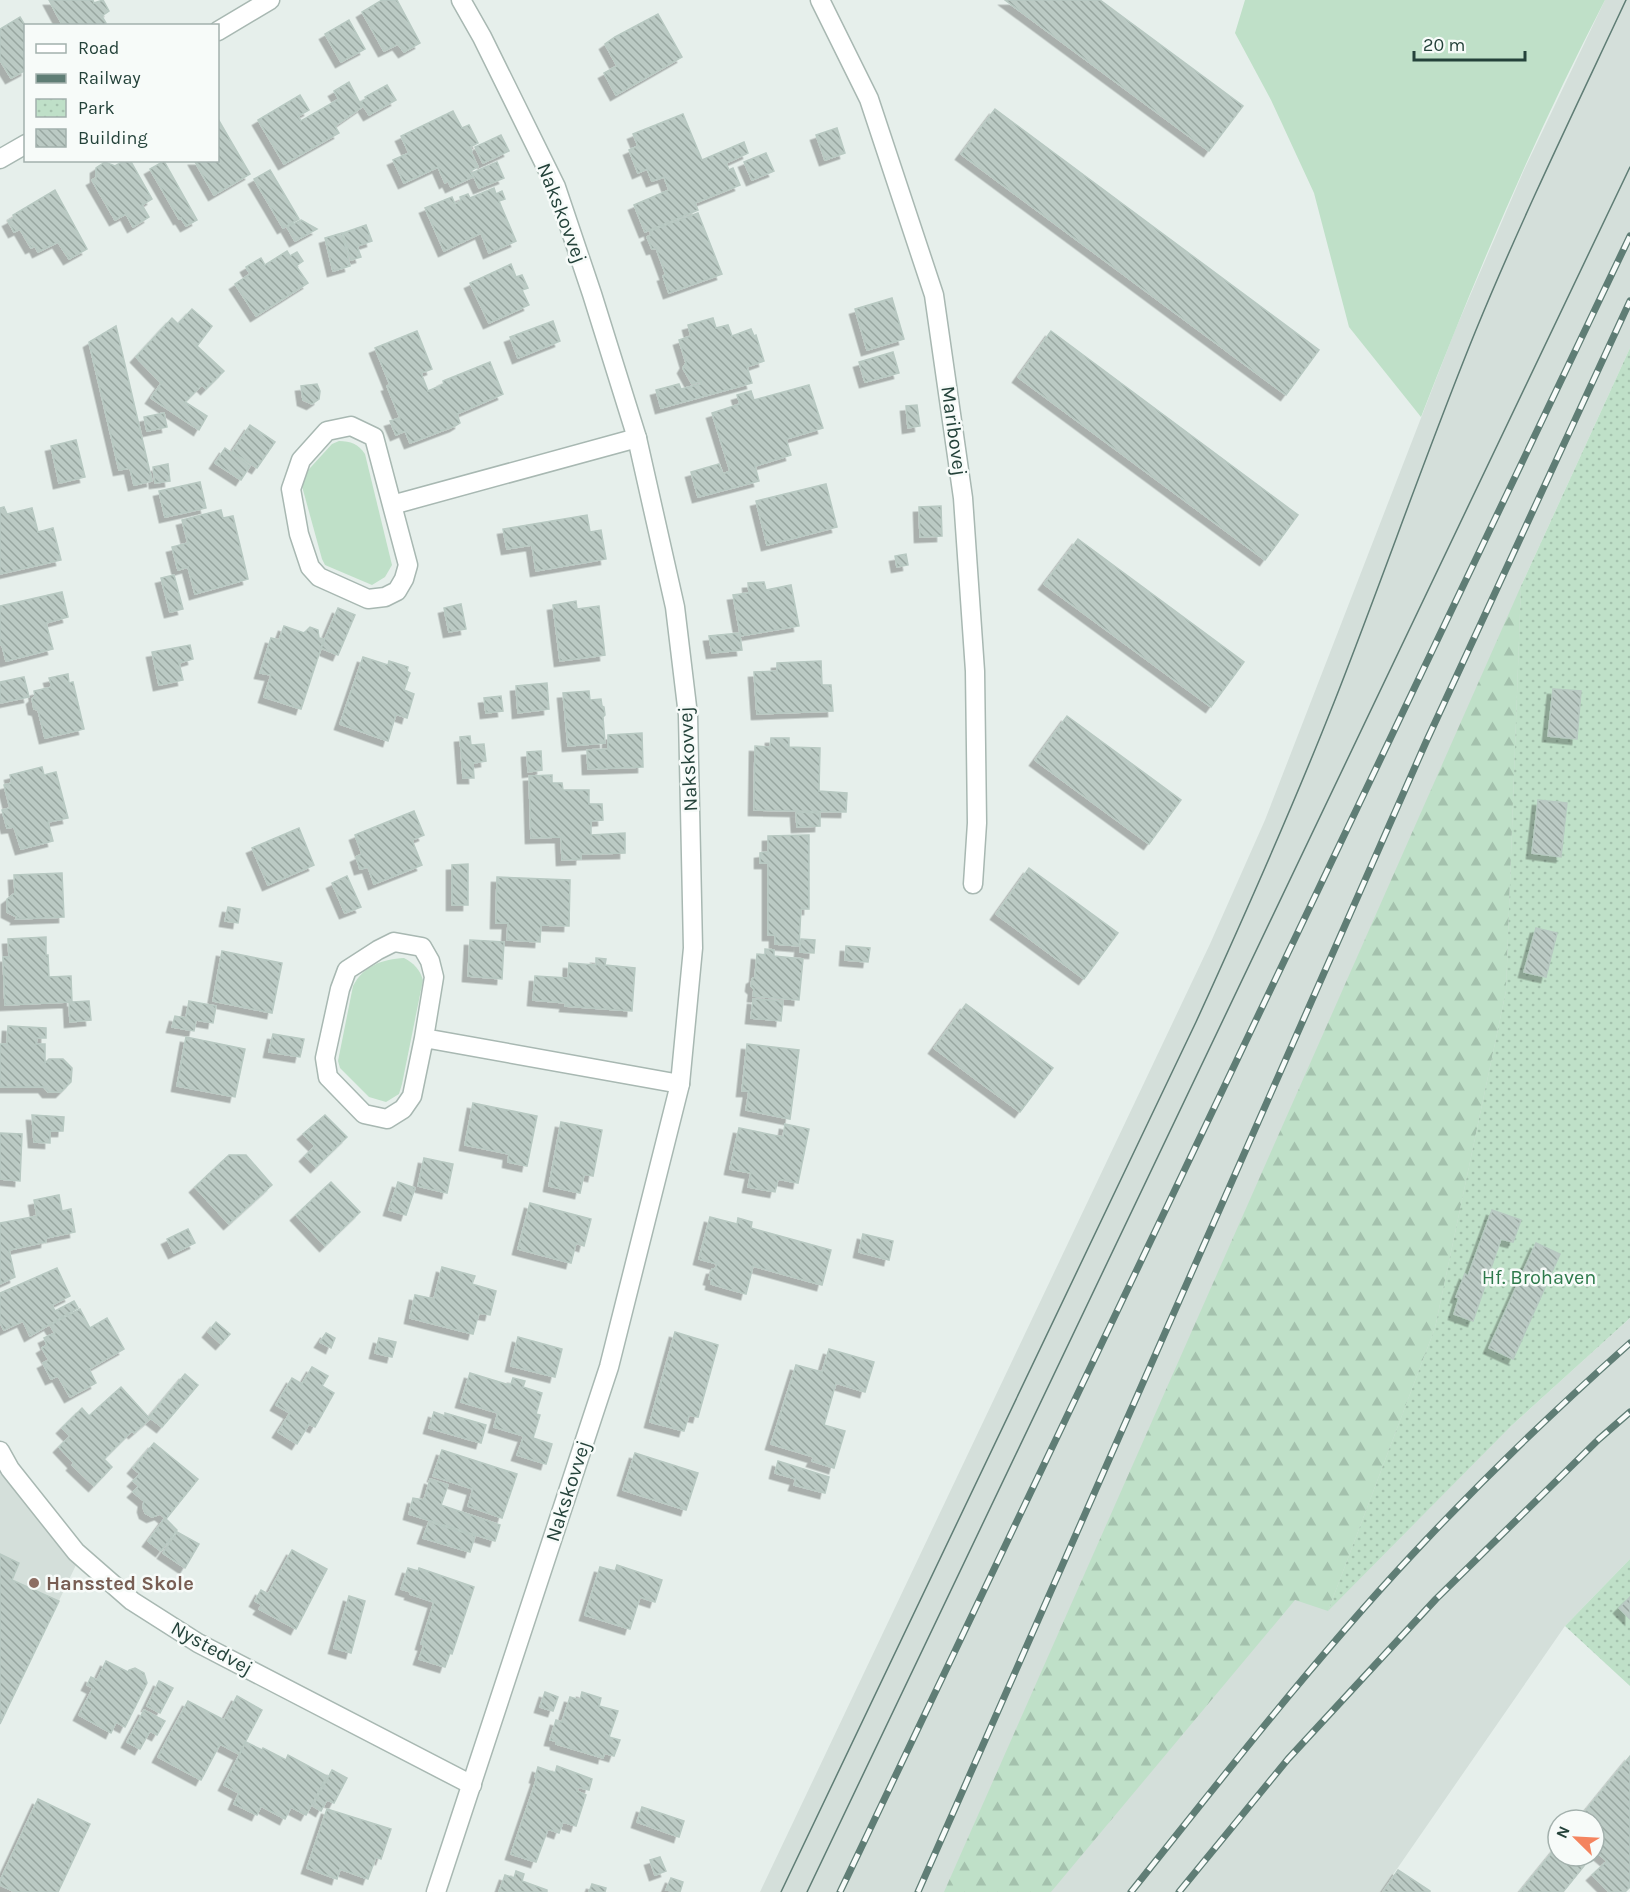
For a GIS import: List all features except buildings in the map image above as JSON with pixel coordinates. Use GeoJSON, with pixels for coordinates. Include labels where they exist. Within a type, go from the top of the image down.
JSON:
{"type":"FeatureCollection","features":[{"type":"Feature","properties":{"kind":"street"},"geometry":{"type":"LineString","coordinates":[[219,30],[270,0]]}},
{"type":"Feature","properties":{"kind":"street","name":"Nakskovvej"},"geometry":{"type":"LineString","coordinates":[[436,1892],[609,1367],[680,1084],[693,948],[688,715],[675,607],[637,438],[556,187],[482,37],[461,0]]}},
{"type":"Feature","properties":{"kind":"street","name":"Maribovej"},"geometry":{"type":"LineString","coordinates":[[820,0],[869,99],[934,296],[963,498],[975,671],[977,823],[973,884]]}},
{"type":"Feature","properties":{"kind":"street"},"geometry":{"type":"LineString","coordinates":[[0,159],[24,145]]}},
{"type":"Feature","properties":{"kind":"street"},"geometry":{"type":"LineString","coordinates":[[351,426],[374,437],[392,505],[408,565],[397,591],[385,597],[368,599],[319,577],[310,567],[299,534],[291,489],[302,460],[327,431],[351,426]]}},
{"type":"Feature","properties":{"kind":"street"},"geometry":{"type":"LineString","coordinates":[[392,505],[637,438]]}},
{"type":"Feature","properties":{"kind":"street"},"geometry":{"type":"LineString","coordinates":[[394,942],[422,947],[430,961],[434,977],[423,1038],[412,1096],[403,1109],[387,1119],[364,1114],[328,1077],[325,1058],[340,989],[347,970],[394,942]]}},
{"type":"Feature","properties":{"kind":"street"},"geometry":{"type":"LineString","coordinates":[[423,1038],[680,1084]]}},
{"type":"Feature","properties":{"kind":"street","name":"Nystedvej"},"geometry":{"type":"LineString","coordinates":[[0,1451],[10,1469],[76,1552],[132,1601],[198,1642],[472,1785]]}},
{"type":"Feature","properties":{"kind":"shaded area"},"geometry":{"type":"Polygon","coordinates":[[[1605,0],[1630,0],[1630,348],[1521,586],[1510,1427],[1630,1318],[1630,1559],[1565,1626],[1381,1892],[760,1892],[1210,944],[1265,820],[1454,333],[1524,170],[1605,0]]]}},
{"type":"Feature","properties":{"kind":"shaded area","name":"Hanssted Skole"},"geometry":{"type":"Polygon","coordinates":[[[0,1467],[7,1479],[76,1565],[0,1724],[0,1467]]]}},
{"type":"Feature","properties":{"kind":"green space"},"geometry":{"type":"Polygon","coordinates":[[[1245,0],[1605,0],[1554,102],[1507,206],[1421,417],[1349,327],[1314,193],[1271,100],[1235,33],[1245,0]]]}},
{"type":"Feature","properties":{"kind":"green space","name":"Hf. Brohaven"},"geometry":{"type":"Polygon","coordinates":[[[1630,348],[1630,1318],[1510,1427],[1328,1611],[1435,1328],[1506,991],[1521,586],[1630,348]]]}},
{"type":"Feature","properties":{"kind":"green space"},"geometry":{"type":"Polygon","coordinates":[[[339,441],[354,444],[365,454],[392,565],[385,577],[372,585],[325,565],[300,479],[332,444],[339,441]]]}},
{"type":"Feature","properties":{"kind":"green space"},"geometry":{"type":"Polygon","coordinates":[[[1521,586],[1506,991],[1435,1328],[1328,1611],[1295,1600],[1051,1892],[944,1892],[1521,586]]]}},
{"type":"Feature","properties":{"kind":"green space"},"geometry":{"type":"Polygon","coordinates":[[[404,958],[416,967],[423,980],[399,1094],[386,1102],[369,1097],[340,1068],[338,1061],[353,986],[357,979],[374,965],[404,958]]]}},
{"type":"Feature","properties":{"kind":"green space"},"geometry":{"type":"Polygon","coordinates":[[[1630,1559],[1630,1686],[1565,1626],[1630,1559]]]}},
{"type":"Feature","properties":{"kind":"tram line"},"geometry":{"type":"LineString","coordinates":[[781,1892],[1231,945],[1331,710],[1476,330],[1530,205],[1626,0]]}},
{"type":"Feature","properties":{"kind":"tram line"},"geometry":{"type":"LineString","coordinates":[[807,1892],[1630,167]]}},
{"type":"Feature","properties":{"kind":"railway"},"geometry":{"type":"LineString","coordinates":[[840,1892],[1630,236]]}},
{"type":"Feature","properties":{"kind":"railway"},"geometry":{"type":"LineString","coordinates":[[918,1892],[1426,742],[1630,301]]}},
{"type":"Feature","properties":{"kind":"railway"},"geometry":{"type":"LineString","coordinates":[[1131,1892],[1274,1714],[1386,1583],[1500,1465],[1630,1343]]}},
{"type":"Feature","properties":{"kind":"railway"},"geometry":{"type":"LineString","coordinates":[[1179,1892],[1288,1759],[1436,1599],[1599,1439],[1630,1412]]}},
{"type":"Feature","properties":{"kind":"place","name":"Hanssted Skole"},"geometry":{"type":"Point","coordinates":[34,1583]}}]}
